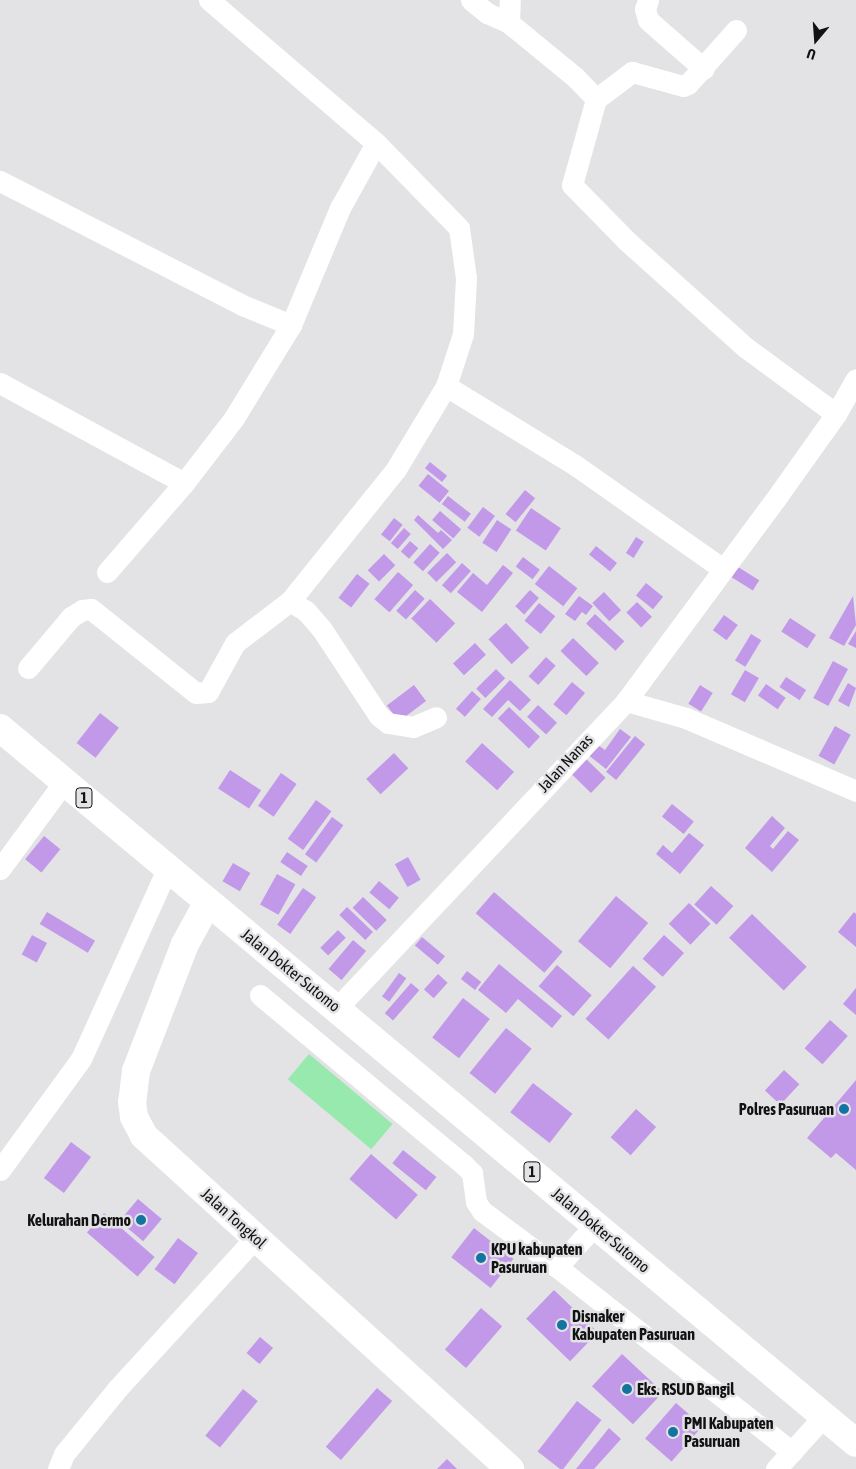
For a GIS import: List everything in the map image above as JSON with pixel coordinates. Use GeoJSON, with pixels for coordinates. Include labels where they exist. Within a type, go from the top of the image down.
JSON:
{"type":"FeatureCollection","features":[{"type":"Feature","properties":{"kind":"main road","name":"1"},"geometry":{"type":"LineString","coordinates":[[0,728],[208,902]]}},
{"type":"Feature","properties":{"kind":"main road"},"geometry":{"type":"LineString","coordinates":[[178,878],[191,917],[185,944]]}},
{"type":"Feature","properties":{"kind":"main road","name":"Jalan Dokter Sutomo"},"geometry":{"type":"LineString","coordinates":[[208,902],[856,1443]]}},
{"type":"Feature","properties":{"kind":"main road","name":"Jalan Tongkol"},"geometry":{"type":"LineString","coordinates":[[208,902],[185,944],[136,1071],[132,1089],[134,1117],[144,1136],[510,1469]]}},
{"type":"Feature","properties":{"kind":"street"},"geometry":{"type":"LineString","coordinates":[[28,668],[71,617],[82,610],[91,610],[196,692],[202,693],[212,688],[235,643],[298,606],[396,469],[451,388],[463,334],[465,314],[466,278],[460,228],[376,143],[209,0]]}},
{"type":"Feature","properties":{"kind":"street"},"geometry":{"type":"LineString","coordinates":[[510,0],[492,14],[575,77],[596,99]]}},
{"type":"Feature","properties":{"kind":"street"},"geometry":{"type":"LineString","coordinates":[[648,0],[645,9],[648,20],[704,69]]}},
{"type":"Feature","properties":{"kind":"street"},"geometry":{"type":"LineString","coordinates":[[736,30],[694,81],[683,86],[632,72],[596,99],[572,185],[628,242],[744,348],[836,414]]}},
{"type":"Feature","properties":{"kind":"street"},"geometry":{"type":"LineString","coordinates":[[107,572],[184,483],[234,418],[290,325],[340,208],[376,143]]}},
{"type":"Feature","properties":{"kind":"street"},"geometry":{"type":"LineString","coordinates":[[0,181],[242,305],[290,325]]}},
{"type":"Feature","properties":{"kind":"street","name":"Jalan Nanas"},"geometry":{"type":"LineString","coordinates":[[337,1008],[626,700],[836,414],[856,379]]}},
{"type":"Feature","properties":{"kind":"street"},"geometry":{"type":"LineString","coordinates":[[0,383],[184,483]]}},
{"type":"Feature","properties":{"kind":"street"},"geometry":{"type":"LineString","coordinates":[[451,388],[475,401],[575,465],[723,569]]}},
{"type":"Feature","properties":{"kind":"street"},"geometry":{"type":"LineString","coordinates":[[298,606],[321,628],[379,716],[388,723],[413,727],[436,717]]}},
{"type":"Feature","properties":{"kind":"street"},"geometry":{"type":"LineString","coordinates":[[626,700],[686,718],[856,791]]}},
{"type":"Feature","properties":{"kind":"street"},"geometry":{"type":"LineString","coordinates":[[0,869],[64,782]]}},
{"type":"Feature","properties":{"kind":"street"},"geometry":{"type":"LineString","coordinates":[[3,1161],[81,1059],[178,878]]}},
{"type":"Feature","properties":{"kind":"street"},"geometry":{"type":"LineString","coordinates":[[260,995],[464,1164],[472,1172],[476,1202],[482,1211],[557,1267],[792,1452]]}},
{"type":"Feature","properties":{"kind":"street"},"geometry":{"type":"LineString","coordinates":[[557,1267],[595,1225]]}},
{"type":"Feature","properties":{"kind":"street"},"geometry":{"type":"LineString","coordinates":[[58,1469],[64,1454],[118,1388],[256,1237]]}},
{"type":"Feature","properties":{"kind":"street"},"geometry":{"type":"LineString","coordinates":[[776,1469],[824,1416]]}},
{"type":"Feature","properties":{"kind":"green space"},"geometry":{"type":"Polygon","coordinates":[[[309,1054],[392,1124],[371,1149],[288,1079],[309,1054]]]}},
{"type":"Feature","properties":{"kind":"building"},"geometry":{"type":"Polygon","coordinates":[[[430,462],[447,476],[442,482],[425,468],[430,462]]]}},
{"type":"Feature","properties":{"kind":"building"},"geometry":{"type":"Polygon","coordinates":[[[428,474],[449,491],[440,503],[419,486],[428,474]]]}},
{"type":"Feature","properties":{"kind":"building"},"geometry":{"type":"Polygon","coordinates":[[[525,490],[535,498],[516,522],[505,514],[525,490]]]}},
{"type":"Feature","properties":{"kind":"building"},"geometry":{"type":"Polygon","coordinates":[[[448,496],[471,514],[465,522],[442,504],[448,496]]]}},
{"type":"Feature","properties":{"kind":"building"},"geometry":{"type":"Polygon","coordinates":[[[483,507],[495,516],[479,537],[467,528],[483,507]]]}},
{"type":"Feature","properties":{"kind":"building"},"geometry":{"type":"Polygon","coordinates":[[[531,508],[561,528],[546,551],[516,530],[531,508]]]}},
{"type":"Feature","properties":{"kind":"building"},"geometry":{"type":"Polygon","coordinates":[[[440,511],[461,529],[453,538],[432,520],[440,511]]]}},
{"type":"Feature","properties":{"kind":"building"},"geometry":{"type":"Polygon","coordinates":[[[418,515],[438,533],[441,530],[452,540],[443,549],[414,520],[418,515]]]}},
{"type":"Feature","properties":{"kind":"building"},"geometry":{"type":"Polygon","coordinates":[[[394,518],[403,525],[390,541],[381,535],[394,518]]]}},
{"type":"Feature","properties":{"kind":"building"},"geometry":{"type":"Polygon","coordinates":[[[497,520],[511,529],[497,552],[482,543],[497,520]]]}},
{"type":"Feature","properties":{"kind":"building"},"geometry":{"type":"Polygon","coordinates":[[[404,528],[411,534],[398,549],[391,543],[404,528]]]}},
{"type":"Feature","properties":{"kind":"building"},"geometry":{"type":"Polygon","coordinates":[[[636,537],[644,542],[634,558],[626,553],[636,537]]]}},
{"type":"Feature","properties":{"kind":"building"},"geometry":{"type":"Polygon","coordinates":[[[410,541],[418,548],[409,559],[401,552],[410,541]]]}},
{"type":"Feature","properties":{"kind":"building"},"geometry":{"type":"Polygon","coordinates":[[[430,544],[440,553],[423,571],[413,563],[430,544]]]}},
{"type":"Feature","properties":{"kind":"building"},"geometry":{"type":"Polygon","coordinates":[[[596,546],[617,563],[610,572],[589,555],[596,546]]]}},
{"type":"Feature","properties":{"kind":"building"},"geometry":{"type":"Polygon","coordinates":[[[447,553],[456,562],[436,582],[427,573],[447,553]]]}},
{"type":"Feature","properties":{"kind":"building"},"geometry":{"type":"Polygon","coordinates":[[[384,554],[395,565],[379,582],[368,570],[384,554]]]}},
{"type":"Feature","properties":{"kind":"building"},"geometry":{"type":"Polygon","coordinates":[[[523,557],[540,570],[533,579],[516,567],[523,557]]]}},
{"type":"Feature","properties":{"kind":"building"},"geometry":{"type":"Polygon","coordinates":[[[462,563],[471,571],[451,593],[442,585],[462,563]]]}},
{"type":"Feature","properties":{"kind":"building"},"geometry":{"type":"Polygon","coordinates":[[[503,565],[513,573],[482,612],[457,592],[473,573],[487,585],[503,565]]]}},
{"type":"Feature","properties":{"kind":"building"},"geometry":{"type":"Polygon","coordinates":[[[549,566],[577,588],[563,606],[535,584],[549,566]]]}},
{"type":"Feature","properties":{"kind":"building"},"geometry":{"type":"Polygon","coordinates":[[[738,567],[759,580],[753,590],[732,577],[738,567]]]}},
{"type":"Feature","properties":{"kind":"building"},"geometry":{"type":"Polygon","coordinates":[[[398,572],[413,585],[389,612],[374,599],[398,572]]]}},
{"type":"Feature","properties":{"kind":"building"},"geometry":{"type":"Polygon","coordinates":[[[357,574],[370,584],[351,607],[339,598],[357,574]]]}},
{"type":"Feature","properties":{"kind":"building"},"geometry":{"type":"Polygon","coordinates":[[[646,583],[663,597],[653,609],[636,595],[646,583]]]}},
{"type":"Feature","properties":{"kind":"building"},"geometry":{"type":"Polygon","coordinates":[[[415,590],[425,599],[406,620],[396,611],[415,590]]]}},
{"type":"Feature","properties":{"kind":"building"},"geometry":{"type":"Polygon","coordinates":[[[530,590],[539,598],[524,614],[515,606],[530,590]]]}},
{"type":"Feature","properties":{"kind":"building"},"geometry":{"type":"Polygon","coordinates":[[[604,592],[621,610],[609,621],[592,603],[604,592]]]}},
{"type":"Feature","properties":{"kind":"building"},"geometry":{"type":"Polygon","coordinates":[[[579,596],[593,606],[586,615],[582,612],[575,621],[565,614],[579,596]]]}},
{"type":"Feature","properties":{"kind":"building"},"geometry":{"type":"Polygon","coordinates":[[[853,596],[856,625],[844,646],[829,638],[853,596]]]}},
{"type":"Feature","properties":{"kind":"building"},"geometry":{"type":"Polygon","coordinates":[[[430,599],[455,623],[436,643],[411,618],[430,599]]]}},
{"type":"Feature","properties":{"kind":"building"},"geometry":{"type":"Polygon","coordinates":[[[637,602],[652,617],[641,627],[626,613],[637,602]]]}},
{"type":"Feature","properties":{"kind":"building"},"geometry":{"type":"Polygon","coordinates":[[[539,603],[555,616],[541,634],[525,621],[539,603]]]}},
{"type":"Feature","properties":{"kind":"building"},"geometry":{"type":"Polygon","coordinates":[[[595,614],[624,641],[615,651],[586,624],[595,614]]]}},
{"type":"Feature","properties":{"kind":"building"},"geometry":{"type":"Polygon","coordinates":[[[724,615],[738,625],[727,640],[713,630],[724,615]]]}},
{"type":"Feature","properties":{"kind":"building"},"geometry":{"type":"Polygon","coordinates":[[[790,618],[816,635],[807,648],[781,631],[790,618]]]}},
{"type":"Feature","properties":{"kind":"building"},"geometry":{"type":"Polygon","coordinates":[[[506,623],[529,648],[512,664],[488,639],[506,623]]]}},
{"type":"Feature","properties":{"kind":"building"},"geometry":{"type":"Polygon","coordinates":[[[856,631],[856,648],[848,644],[856,631]]]}},
{"type":"Feature","properties":{"kind":"building"},"geometry":{"type":"Polygon","coordinates":[[[751,634],[761,640],[745,667],[735,661],[751,634]]]}},
{"type":"Feature","properties":{"kind":"building"},"geometry":{"type":"Polygon","coordinates":[[[573,638],[599,663],[586,676],[560,651],[573,638]]]}},
{"type":"Feature","properties":{"kind":"building"},"geometry":{"type":"Polygon","coordinates":[[[475,643],[486,655],[464,675],[453,663],[475,643]]]}},
{"type":"Feature","properties":{"kind":"building"},"geometry":{"type":"Polygon","coordinates":[[[546,657],[556,666],[538,685],[529,676],[546,657]]]}},
{"type":"Feature","properties":{"kind":"building"},"geometry":{"type":"Polygon","coordinates":[[[833,661],[848,669],[828,706],[813,698],[833,661]]]}},
{"type":"Feature","properties":{"kind":"building"},"geometry":{"type":"Polygon","coordinates":[[[496,669],[505,678],[485,698],[476,689],[496,669]]]}},
{"type":"Feature","properties":{"kind":"building"},"geometry":{"type":"Polygon","coordinates":[[[745,670],[759,678],[745,702],[731,694],[745,670]]]}},
{"type":"Feature","properties":{"kind":"building"},"geometry":{"type":"Polygon","coordinates":[[[786,677],[806,690],[800,700],[779,687],[786,677]]]}},
{"type":"Feature","properties":{"kind":"building"},"geometry":{"type":"Polygon","coordinates":[[[510,680],[531,700],[520,711],[508,700],[492,717],[483,709],[510,680]]]}},
{"type":"Feature","properties":{"kind":"building"},"geometry":{"type":"Polygon","coordinates":[[[572,682],[585,693],[566,715],[553,704],[572,682]]]}},
{"type":"Feature","properties":{"kind":"building"},"geometry":{"type":"Polygon","coordinates":[[[848,683],[856,688],[849,707],[838,701],[848,683]]]}},
{"type":"Feature","properties":{"kind":"building"},"geometry":{"type":"Polygon","coordinates":[[[766,684],[786,698],[778,709],[758,695],[766,684]]]}},
{"type":"Feature","properties":{"kind":"building"},"geometry":{"type":"Polygon","coordinates":[[[414,685],[426,701],[399,721],[387,705],[414,685]]]}},
{"type":"Feature","properties":{"kind":"building"},"geometry":{"type":"Polygon","coordinates":[[[700,685],[713,693],[701,712],[688,704],[700,685]]]}},
{"type":"Feature","properties":{"kind":"building"},"geometry":{"type":"Polygon","coordinates":[[[472,691],[481,699],[465,717],[456,709],[472,691]]]}},
{"type":"Feature","properties":{"kind":"building"},"geometry":{"type":"Polygon","coordinates":[[[538,705],[557,723],[546,734],[527,717],[538,705]]]}},
{"type":"Feature","properties":{"kind":"building"},"geometry":{"type":"Polygon","coordinates":[[[509,707],[540,737],[529,748],[498,719],[509,707]]]}},
{"type":"Feature","properties":{"kind":"building"},"geometry":{"type":"Polygon","coordinates":[[[100,713],[119,728],[96,758],[77,743],[100,713]]]}},
{"type":"Feature","properties":{"kind":"building"},"geometry":{"type":"Polygon","coordinates":[[[835,726],[851,735],[834,764],[819,756],[835,726]]]}},
{"type":"Feature","properties":{"kind":"building"},"geometry":{"type":"Polygon","coordinates":[[[620,729],[631,737],[606,769],[587,754],[595,743],[605,750],[620,729]]]}},
{"type":"Feature","properties":{"kind":"building"},"geometry":{"type":"Polygon","coordinates":[[[635,736],[645,744],[616,780],[606,772],[635,736]]]}},
{"type":"Feature","properties":{"kind":"building"},"geometry":{"type":"Polygon","coordinates":[[[482,743],[514,772],[497,790],[465,762],[482,743]]]}},
{"type":"Feature","properties":{"kind":"building"},"geometry":{"type":"Polygon","coordinates":[[[394,753],[408,768],[381,794],[366,779],[394,753]]]}},
{"type":"Feature","properties":{"kind":"building"},"geometry":{"type":"Polygon","coordinates":[[[584,757],[606,778],[591,793],[569,772],[584,757]]]}},
{"type":"Feature","properties":{"kind":"building"},"geometry":{"type":"Polygon","coordinates":[[[230,770],[261,790],[249,809],[218,788],[230,770]]]}},
{"type":"Feature","properties":{"kind":"building"},"geometry":{"type":"Polygon","coordinates":[[[281,773],[297,784],[274,817],[258,806],[281,773]]]}},
{"type":"Feature","properties":{"kind":"building"},"geometry":{"type":"Polygon","coordinates":[[[316,800],[331,811],[303,850],[288,839],[316,800]]]}},
{"type":"Feature","properties":{"kind":"building"},"geometry":{"type":"Polygon","coordinates":[[[672,804],[694,822],[684,834],[662,816],[672,804]]]}},
{"type":"Feature","properties":{"kind":"building"},"geometry":{"type":"Polygon","coordinates":[[[772,816],[785,828],[770,846],[773,849],[788,831],[799,840],[772,872],[745,848],[772,816]]]}},
{"type":"Feature","properties":{"kind":"building"},"geometry":{"type":"Polygon","coordinates":[[[332,817],[343,825],[316,862],[305,854],[332,817]]]}},
{"type":"Feature","properties":{"kind":"building"},"geometry":{"type":"Polygon","coordinates":[[[689,833],[704,845],[680,874],[656,854],[663,845],[672,853],[689,833]]]}},
{"type":"Feature","properties":{"kind":"building"},"geometry":{"type":"Polygon","coordinates":[[[44,836],[60,849],[41,873],[25,859],[44,836]]]}},
{"type":"Feature","properties":{"kind":"building"},"geometry":{"type":"Polygon","coordinates":[[[287,852],[308,866],[301,876],[280,862],[287,852]]]}},
{"type":"Feature","properties":{"kind":"building"},"geometry":{"type":"Polygon","coordinates":[[[408,857],[421,880],[407,887],[395,864],[408,857]]]}},
{"type":"Feature","properties":{"kind":"building"},"geometry":{"type":"Polygon","coordinates":[[[233,863],[250,873],[240,891],[222,881],[233,863]]]}},
{"type":"Feature","properties":{"kind":"building"},"geometry":{"type":"Polygon","coordinates":[[[277,874],[295,884],[278,915],[260,905],[277,874]]]}},
{"type":"Feature","properties":{"kind":"building"},"geometry":{"type":"Polygon","coordinates":[[[379,881],[399,898],[389,909],[369,892],[379,881]]]}},
{"type":"Feature","properties":{"kind":"building"},"geometry":{"type":"Polygon","coordinates":[[[711,886],[733,906],[717,925],[694,905],[711,886]]]}},
{"type":"Feature","properties":{"kind":"building"},"geometry":{"type":"Polygon","coordinates":[[[303,888],[316,897],[290,934],[277,925],[303,888]]]}},
{"type":"Feature","properties":{"kind":"building"},"geometry":{"type":"Polygon","coordinates":[[[494,892],[563,952],[544,973],[476,913],[494,892]]]}},
{"type":"Feature","properties":{"kind":"building"},"geometry":{"type":"Polygon","coordinates":[[[616,896],[648,923],[610,968],[578,941],[616,896]]]}},
{"type":"Feature","properties":{"kind":"building"},"geometry":{"type":"Polygon","coordinates":[[[363,897],[387,920],[376,931],[353,908],[363,897]]]}},
{"type":"Feature","properties":{"kind":"building"},"geometry":{"type":"Polygon","coordinates":[[[689,903],[711,924],[690,945],[669,924],[689,903]]]}},
{"type":"Feature","properties":{"kind":"building"},"geometry":{"type":"Polygon","coordinates":[[[347,907],[373,932],[365,940],[339,915],[347,907]]]}},
{"type":"Feature","properties":{"kind":"building"},"geometry":{"type":"Polygon","coordinates":[[[47,912],[95,941],[88,953],[40,924],[47,912]]]}},
{"type":"Feature","properties":{"kind":"building"},"geometry":{"type":"Polygon","coordinates":[[[854,912],[856,914],[856,947],[838,932],[854,912]]]}},
{"type":"Feature","properties":{"kind":"building"},"geometry":{"type":"Polygon","coordinates":[[[752,914],[807,967],[784,991],[729,938],[752,914]]]}},
{"type":"Feature","properties":{"kind":"building"},"geometry":{"type":"Polygon","coordinates":[[[338,930],[346,938],[328,955],[320,948],[338,930]]]}},
{"type":"Feature","properties":{"kind":"building"},"geometry":{"type":"Polygon","coordinates":[[[32,935],[47,943],[37,962],[22,954],[32,935]]]}},
{"type":"Feature","properties":{"kind":"building"},"geometry":{"type":"Polygon","coordinates":[[[664,935],[684,953],[663,977],[643,959],[664,935]]]}},
{"type":"Feature","properties":{"kind":"building"},"geometry":{"type":"Polygon","coordinates":[[[422,937],[445,956],[438,965],[415,945],[422,937]]]}},
{"type":"Feature","properties":{"kind":"building"},"geometry":{"type":"Polygon","coordinates":[[[353,940],[366,951],[342,980],[329,969],[353,940]]]}},
{"type":"Feature","properties":{"kind":"building"},"geometry":{"type":"Polygon","coordinates":[[[499,964],[562,1016],[552,1028],[518,999],[506,1013],[478,990],[499,964]]]}},
{"type":"Feature","properties":{"kind":"building"},"geometry":{"type":"Polygon","coordinates":[[[557,965],[592,995],[573,1016],[539,986],[557,965]]]}},
{"type":"Feature","properties":{"kind":"building"},"geometry":{"type":"Polygon","coordinates":[[[633,966],[656,987],[609,1040],[585,1019],[633,966]]]}},
{"type":"Feature","properties":{"kind":"building"},"geometry":{"type":"Polygon","coordinates":[[[467,971],[481,982],[475,990],[461,979],[467,971]]]}},
{"type":"Feature","properties":{"kind":"building"},"geometry":{"type":"Polygon","coordinates":[[[399,973],[406,978],[389,1002],[382,996],[399,973]]]}},
{"type":"Feature","properties":{"kind":"building"},"geometry":{"type":"Polygon","coordinates":[[[438,974],[448,983],[434,998],[424,990],[438,974]]]}},
{"type":"Feature","properties":{"kind":"building"},"geometry":{"type":"Polygon","coordinates":[[[411,983],[419,990],[393,1020],[385,1013],[411,983]]]}},
{"type":"Feature","properties":{"kind":"building"},"geometry":{"type":"Polygon","coordinates":[[[856,988],[856,1015],[843,1004],[856,988]]]}},
{"type":"Feature","properties":{"kind":"building"},"geometry":{"type":"Polygon","coordinates":[[[463,998],[490,1019],[459,1058],[432,1037],[463,998]]]}},
{"type":"Feature","properties":{"kind":"building"},"geometry":{"type":"Polygon","coordinates":[[[830,1020],[848,1036],[822,1064],[805,1048],[830,1020]]]}},
{"type":"Feature","properties":{"kind":"building"},"geometry":{"type":"Polygon","coordinates":[[[506,1028],[532,1049],[495,1094],[469,1073],[506,1028]]]}},
{"type":"Feature","properties":{"kind":"building"},"geometry":{"type":"Polygon","coordinates":[[[784,1070],[799,1084],[780,1105],[765,1090],[784,1070]]]}},
{"type":"Feature","properties":{"kind":"building","name":"Polres Pasuruan"},"geometry":{"type":"Polygon","coordinates":[[[856,1080],[856,1170],[836,1153],[831,1158],[807,1138],[856,1080]]]}},
{"type":"Feature","properties":{"kind":"building"},"geometry":{"type":"Polygon","coordinates":[[[533,1083],[572,1114],[550,1143],[510,1112],[533,1083]]]}},
{"type":"Feature","properties":{"kind":"building"},"geometry":{"type":"Polygon","coordinates":[[[636,1109],[656,1127],[631,1155],[611,1137],[636,1109]]]}},
{"type":"Feature","properties":{"kind":"building"},"geometry":{"type":"Polygon","coordinates":[[[71,1142],[91,1157],[64,1193],[44,1178],[71,1142]]]}},
{"type":"Feature","properties":{"kind":"building"},"geometry":{"type":"Polygon","coordinates":[[[403,1150],[436,1177],[426,1190],[392,1163],[403,1150]]]}},
{"type":"Feature","properties":{"kind":"building"},"geometry":{"type":"Polygon","coordinates":[[[371,1154],[418,1195],[396,1220],[349,1179],[371,1154]]]}},
{"type":"Feature","properties":{"kind":"building","name":"Kelurahan Dermo"},"geometry":{"type":"Polygon","coordinates":[[[138,1199],[162,1219],[143,1241],[119,1221],[138,1199]]]}},
{"type":"Feature","properties":{"kind":"building"},"geometry":{"type":"Polygon","coordinates":[[[104,1213],[155,1257],[138,1277],[87,1233],[104,1213]]]}},
{"type":"Feature","properties":{"kind":"building","name":"KPU kabupaten Pasuruan"},"geometry":{"type":"Polygon","coordinates":[[[474,1228],[513,1259],[491,1288],[451,1257],[474,1228]]]}},
{"type":"Feature","properties":{"kind":"building"},"geometry":{"type":"Polygon","coordinates":[[[178,1238],[198,1253],[174,1284],[155,1269],[178,1238]]]}},
{"type":"Feature","properties":{"kind":"building","name":"Disnaker Kabupaten Pasuruan"},"geometry":{"type":"Polygon","coordinates":[[[554,1290],[598,1332],[570,1361],[526,1319],[554,1290]]]}},
{"type":"Feature","properties":{"kind":"building"},"geometry":{"type":"Polygon","coordinates":[[[481,1308],[502,1326],[466,1368],[445,1350],[481,1308]]]}},
{"type":"Feature","properties":{"kind":"building"},"geometry":{"type":"Polygon","coordinates":[[[260,1337],[273,1348],[260,1364],[247,1353],[260,1337]]]}},
{"type":"Feature","properties":{"kind":"building","name":"Eks. RSUD Bangil"},"geometry":{"type":"Polygon","coordinates":[[[622,1354],[663,1392],[633,1424],[592,1386],[622,1354]]]}},
{"type":"Feature","properties":{"kind":"building"},"geometry":{"type":"Polygon","coordinates":[[[377,1388],[392,1401],[341,1460],[326,1447],[377,1388]]]}},
{"type":"Feature","properties":{"kind":"building"},"geometry":{"type":"Polygon","coordinates":[[[243,1389],[258,1401],[220,1448],[205,1436],[243,1389]]]}},
{"type":"Feature","properties":{"kind":"building"},"geometry":{"type":"Polygon","coordinates":[[[577,1401],[601,1420],[563,1469],[560,1469],[538,1451],[577,1401]]]}},
{"type":"Feature","properties":{"kind":"building","name":"PMI Kabupaten Pasuruan"},"geometry":{"type":"Polygon","coordinates":[[[676,1403],[702,1426],[672,1461],[645,1438],[676,1403]]]}},
{"type":"Feature","properties":{"kind":"building"},"geometry":{"type":"Polygon","coordinates":[[[609,1428],[621,1439],[594,1469],[576,1469],[609,1428]]]}},
{"type":"Feature","properties":{"kind":"building"},"geometry":{"type":"Polygon","coordinates":[[[447,1459],[457,1469],[437,1469],[447,1459]]]}},
{"type":"Feature","properties":{"kind":"place","name":"Polres Pasuruan"},"geometry":{"type":"Point","coordinates":[844,1109]}},
{"type":"Feature","properties":{"kind":"place","name":"Kelurahan Dermo"},"geometry":{"type":"Point","coordinates":[141,1220]}},
{"type":"Feature","properties":{"kind":"place","name":"KPU kabupaten Pasuruan"},"geometry":{"type":"Point","coordinates":[481,1258]}},
{"type":"Feature","properties":{"kind":"place","name":"Disnaker Kabupaten Pasuruan"},"geometry":{"type":"Point","coordinates":[562,1325]}},
{"type":"Feature","properties":{"kind":"place","name":"Eks. RSUD Bangil"},"geometry":{"type":"Point","coordinates":[627,1389]}},
{"type":"Feature","properties":{"kind":"place","name":"PMI Kabupaten Pasuruan"},"geometry":{"type":"Point","coordinates":[673,1432]}}]}
